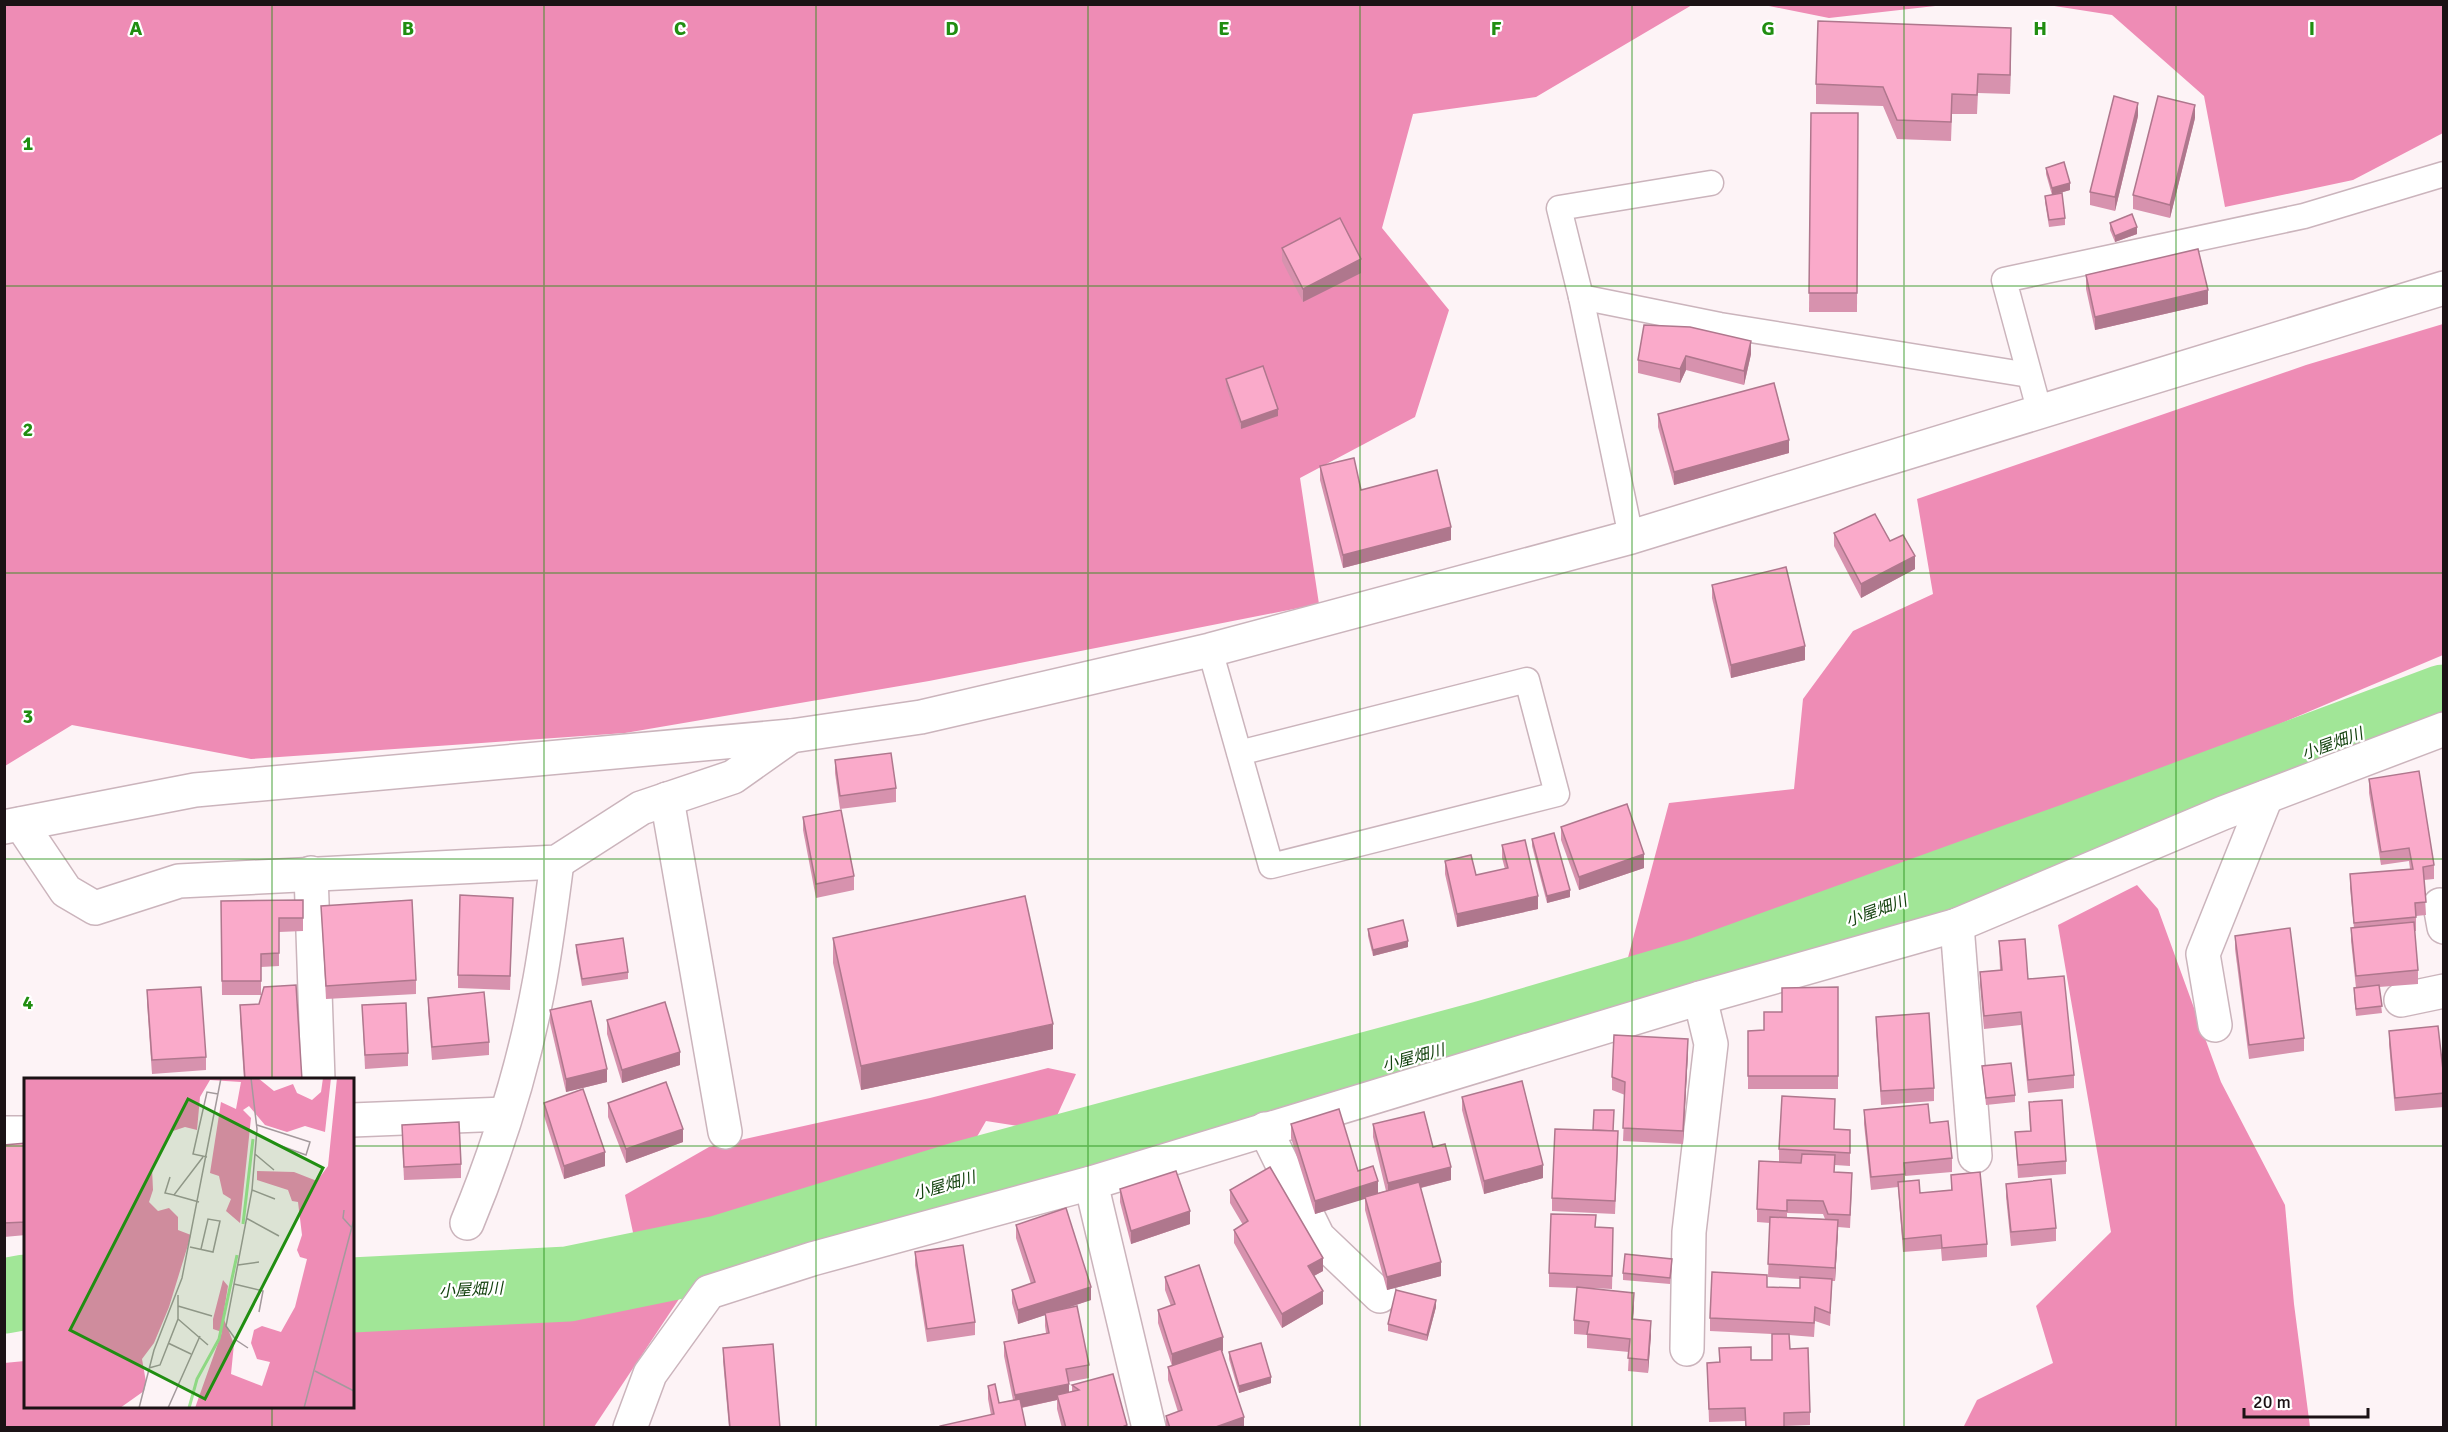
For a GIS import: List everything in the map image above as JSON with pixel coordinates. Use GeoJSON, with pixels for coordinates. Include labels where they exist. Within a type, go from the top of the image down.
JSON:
{"type":"FeatureCollection","features":[{"type":"Feature","properties":{"kind":"street"},"geometry":{"type":"LineString","coordinates":[[791,736],[733,777],[641,808],[557,862],[178,881],[95,908],[66,891],[13,825],[195,790],[791,736],[921,717],[1210,650],[1631,537],[2444,288]]}},
{"type":"Feature","properties":{"kind":"street"},"geometry":{"type":"LineString","coordinates":[[630,1428],[650,1374],[709,1292],[812,1260],[1090,1183],[1700,998],[1957,925],[2266,797],[2444,729]]}},
{"type":"Feature","properties":{"kind":"street"},"geometry":{"type":"LineString","coordinates":[[2215,1025],[2203,954],[2266,797]]}},
{"type":"Feature","properties":{"kind":"street"},"geometry":{"type":"LineString","coordinates":[[667,799],[725,1132]]}},
{"type":"Feature","properties":{"kind":"street"},"geometry":{"type":"LineString","coordinates":[[467,1223],[486,1177],[514,1086],[540,981],[557,862]]}},
{"type":"Feature","properties":{"kind":"street"},"geometry":{"type":"LineString","coordinates":[[311,873],[318,1078]]}},
{"type":"Feature","properties":{"kind":"street"},"geometry":{"type":"LineString","coordinates":[[1957,925],[1975,1156]]}},
{"type":"Feature","properties":{"kind":"street"},"geometry":{"type":"LineString","coordinates":[[2401,1000],[2444,991]]}},
{"type":"Feature","properties":{"kind":"street"},"geometry":{"type":"LineString","coordinates":[[1687,1349],[1689,1232],[1711,1044],[1700,998]]}},
{"type":"Feature","properties":{"kind":"street"},"geometry":{"type":"LineString","coordinates":[[354,1120],[505,1114]]}},
{"type":"Feature","properties":{"kind":"street"},"geometry":{"type":"LineString","coordinates":[[1265,1130],[1318,1236],[1380,1296]]}},
{"type":"Feature","properties":{"kind":"street"},"geometry":{"type":"LineString","coordinates":[[4,1133],[24,1133]]}},
{"type":"Feature","properties":{"kind":"street"},"geometry":{"type":"LineString","coordinates":[[1090,1183],[1149,1428]]}},
{"type":"Feature","properties":{"kind":"lane"},"geometry":{"type":"LineString","coordinates":[[2040,413],[2004,280],[2304,216],[2444,174]]}},
{"type":"Feature","properties":{"kind":"lane"},"geometry":{"type":"LineString","coordinates":[[1631,537],[1581,297],[1559,208],[1711,183]]}},
{"type":"Feature","properties":{"kind":"lane"},"geometry":{"type":"LineString","coordinates":[[1581,297],[1720,325],[2029,375]]}},
{"type":"Feature","properties":{"kind":"lane"},"geometry":{"type":"LineString","coordinates":[[1210,650],[1239,753],[1271,866],[1557,794],[1527,680],[1239,753]]}},
{"type":"Feature","properties":{"kind":"shaded area"},"geometry":{"type":"Polygon","coordinates":[[[1764,4],[1944,5],[1829,18],[1764,4]]]}},
{"type":"Feature","properties":{"kind":"shaded area"},"geometry":{"type":"Polygon","coordinates":[[[5,5],[1692,5],[1536,97],[1413,114],[1382,228],[1449,310],[1415,417],[1300,478],[1319,604],[929,681],[625,733],[251,759],[72,725],[5,766],[5,5]]]}},
{"type":"Feature","properties":{"kind":"shaded area"},"geometry":{"type":"Polygon","coordinates":[[[2048,5],[2443,5],[2443,133],[2353,180],[2225,207],[2204,96],[2112,15],[2048,5]]]}},
{"type":"Feature","properties":{"kind":"shaded area"},"geometry":{"type":"Polygon","coordinates":[[[2443,324],[2443,655],[2225,747],[1626,965],[1669,803],[1794,789],[1803,699],[1853,631],[1933,594],[1917,499],[2306,365],[2443,324]]]}},
{"type":"Feature","properties":{"kind":"shaded area"},"geometry":{"type":"Polygon","coordinates":[[[2137,885],[2158,909],[2221,1082],[2285,1205],[2294,1304],[2310,1427],[1963,1428],[1977,1400],[2053,1363],[2036,1306],[2111,1232],[2058,925],[2137,885]]]}},
{"type":"Feature","properties":{"kind":"shaded area"},"geometry":{"type":"Polygon","coordinates":[[[1048,1068],[1076,1074],[1050,1131],[986,1121],[963,1161],[765,1224],[679,1299],[594,1427],[5,1427],[4,1363],[24,1361],[24,1408],[354,1408],[354,1324],[592,1297],[644,1284],[625,1195],[709,1147],[930,1098],[1048,1068]]]}},
{"type":"Feature","properties":{"kind":"building"},"geometry":{"type":"Polygon","coordinates":[[[1818,21],[2011,28],[2010,75],[1978,74],[1977,95],[1952,94],[1951,122],[1897,120],[1883,87],[1816,84],[1818,21]]]}},
{"type":"Feature","properties":{"kind":"building"},"geometry":{"type":"Polygon","coordinates":[[[2114,96],[2138,103],[2115,197],[2090,192],[2114,96]]]}},
{"type":"Feature","properties":{"kind":"building"},"geometry":{"type":"Polygon","coordinates":[[[2158,96],[2195,105],[2170,205],[2133,195],[2158,96]]]}},
{"type":"Feature","properties":{"kind":"building"},"geometry":{"type":"Polygon","coordinates":[[[1811,113],[1858,113],[1857,293],[1809,293],[1811,113]]]}},
{"type":"Feature","properties":{"kind":"building"},"geometry":{"type":"Polygon","coordinates":[[[2064,162],[2070,183],[2052,188],[2046,168],[2064,162]]]}},
{"type":"Feature","properties":{"kind":"building"},"geometry":{"type":"Polygon","coordinates":[[[2062,193],[2065,218],[2049,220],[2045,196],[2062,193]]]}},
{"type":"Feature","properties":{"kind":"building"},"geometry":{"type":"Polygon","coordinates":[[[2132,214],[2137,227],[2115,236],[2110,223],[2132,214]]]}},
{"type":"Feature","properties":{"kind":"building"},"geometry":{"type":"Polygon","coordinates":[[[1340,218],[1361,259],[1303,289],[1282,248],[1340,218]]]}},
{"type":"Feature","properties":{"kind":"building"},"geometry":{"type":"Polygon","coordinates":[[[2198,249],[2208,290],[2095,317],[2086,275],[2198,249]]]}},
{"type":"Feature","properties":{"kind":"building"},"geometry":{"type":"Polygon","coordinates":[[[1644,325],[1690,327],[1751,341],[1744,371],[1686,356],[1680,369],[1638,360],[1644,325]]]}},
{"type":"Feature","properties":{"kind":"building"},"geometry":{"type":"Polygon","coordinates":[[[1263,366],[1278,409],[1241,422],[1226,379],[1263,366]]]}},
{"type":"Feature","properties":{"kind":"building"},"geometry":{"type":"Polygon","coordinates":[[[1774,383],[1789,440],[1674,472],[1658,414],[1774,383]]]}},
{"type":"Feature","properties":{"kind":"building"},"geometry":{"type":"Polygon","coordinates":[[[1354,458],[1361,490],[1437,470],[1451,527],[1343,555],[1320,466],[1354,458]]]}},
{"type":"Feature","properties":{"kind":"building"},"geometry":{"type":"Polygon","coordinates":[[[1875,514],[1890,541],[1903,535],[1915,556],[1861,584],[1834,533],[1875,514]]]}},
{"type":"Feature","properties":{"kind":"building"},"geometry":{"type":"Polygon","coordinates":[[[1786,567],[1805,646],[1731,665],[1712,585],[1786,567]]]}},
{"type":"Feature","properties":{"kind":"building"},"geometry":{"type":"Polygon","coordinates":[[[891,753],[896,788],[840,796],[835,760],[891,753]]]}},
{"type":"Feature","properties":{"kind":"building"},"geometry":{"type":"Polygon","coordinates":[[[2419,771],[2434,865],[2423,867],[2426,902],[2415,903],[2416,917],[2354,923],[2350,874],[2413,869],[2409,848],[2381,852],[2369,779],[2419,771]]]}},
{"type":"Feature","properties":{"kind":"building"},"geometry":{"type":"Polygon","coordinates":[[[1627,804],[1644,854],[1579,877],[1561,827],[1627,804]]]}},
{"type":"Feature","properties":{"kind":"building"},"geometry":{"type":"Polygon","coordinates":[[[841,810],[854,876],[816,884],[803,817],[841,810]]]}},
{"type":"Feature","properties":{"kind":"building"},"geometry":{"type":"Polygon","coordinates":[[[1554,833],[1570,890],[1547,896],[1532,839],[1554,833]]]}},
{"type":"Feature","properties":{"kind":"building"},"geometry":{"type":"Polygon","coordinates":[[[1525,840],[1538,896],[1457,914],[1445,861],[1471,855],[1476,875],[1508,868],[1502,845],[1525,840]]]}},
{"type":"Feature","properties":{"kind":"building"},"geometry":{"type":"Polygon","coordinates":[[[460,895],[513,898],[510,976],[458,975],[460,895]]]}},
{"type":"Feature","properties":{"kind":"building"},"geometry":{"type":"Polygon","coordinates":[[[1025,896],[1053,1024],[861,1066],[833,938],[1025,896]]]}},
{"type":"Feature","properties":{"kind":"building"},"geometry":{"type":"Polygon","coordinates":[[[303,900],[303,918],[279,918],[279,953],[261,954],[261,981],[222,981],[221,901],[303,900]]]}},
{"type":"Feature","properties":{"kind":"building"},"geometry":{"type":"Polygon","coordinates":[[[412,900],[416,980],[326,986],[321,906],[412,900]]]}},
{"type":"Feature","properties":{"kind":"building"},"geometry":{"type":"Polygon","coordinates":[[[1403,920],[1408,941],[1373,950],[1368,929],[1403,920]]]}},
{"type":"Feature","properties":{"kind":"building"},"geometry":{"type":"Polygon","coordinates":[[[2414,922],[2418,970],[2356,976],[2351,928],[2414,922]]]}},
{"type":"Feature","properties":{"kind":"building"},"geometry":{"type":"Polygon","coordinates":[[[2290,928],[2304,1038],[2249,1045],[2235,936],[2290,928]]]}},
{"type":"Feature","properties":{"kind":"building"},"geometry":{"type":"Polygon","coordinates":[[[623,938],[628,972],[582,979],[576,945],[623,938]]]}},
{"type":"Feature","properties":{"kind":"building"},"geometry":{"type":"Polygon","coordinates":[[[2025,939],[2028,979],[2064,976],[2074,1075],[2028,1080],[2021,1012],[1984,1016],[1980,972],[2002,970],[1999,941],[2025,939]]]}},
{"type":"Feature","properties":{"kind":"building"},"geometry":{"type":"Polygon","coordinates":[[[296,985],[302,1078],[245,1078],[240,1005],[259,1004],[264,987],[296,985]]]}},
{"type":"Feature","properties":{"kind":"building"},"geometry":{"type":"Polygon","coordinates":[[[2379,985],[2382,1006],[2356,1009],[2354,988],[2379,985]]]}},
{"type":"Feature","properties":{"kind":"building"},"geometry":{"type":"Polygon","coordinates":[[[201,987],[206,1057],[152,1060],[147,990],[201,987]]]}},
{"type":"Feature","properties":{"kind":"building"},"geometry":{"type":"Polygon","coordinates":[[[1838,987],[1838,1076],[1748,1076],[1748,1031],[1764,1030],[1764,1012],[1782,1012],[1782,988],[1838,987]]]}},
{"type":"Feature","properties":{"kind":"building"},"geometry":{"type":"Polygon","coordinates":[[[484,992],[489,1042],[432,1047],[428,998],[484,992]]]}},
{"type":"Feature","properties":{"kind":"building"},"geometry":{"type":"Polygon","coordinates":[[[591,1001],[607,1069],[566,1079],[550,1010],[591,1001]]]}},
{"type":"Feature","properties":{"kind":"building"},"geometry":{"type":"Polygon","coordinates":[[[665,1002],[680,1052],[622,1070],[607,1020],[665,1002]]]}},
{"type":"Feature","properties":{"kind":"building"},"geometry":{"type":"Polygon","coordinates":[[[406,1003],[408,1053],[365,1055],[362,1005],[406,1003]]]}},
{"type":"Feature","properties":{"kind":"building"},"geometry":{"type":"Polygon","coordinates":[[[1929,1013],[1934,1088],[1881,1091],[1876,1017],[1929,1013]]]}},
{"type":"Feature","properties":{"kind":"building"},"geometry":{"type":"Polygon","coordinates":[[[2438,1026],[2444,1093],[2395,1098],[2389,1031],[2438,1026]]]}},
{"type":"Feature","properties":{"kind":"building"},"geometry":{"type":"Polygon","coordinates":[[[1614,1035],[1688,1039],[1683,1131],[1623,1128],[1625,1082],[1612,1077],[1614,1035]]]}},
{"type":"Feature","properties":{"kind":"building"},"geometry":{"type":"Polygon","coordinates":[[[2011,1063],[2015,1095],[1986,1098],[1982,1066],[2011,1063]]]}},
{"type":"Feature","properties":{"kind":"building"},"geometry":{"type":"Polygon","coordinates":[[[1522,1081],[1543,1165],[1484,1181],[1462,1097],[1522,1081]]]}},
{"type":"Feature","properties":{"kind":"building"},"geometry":{"type":"Polygon","coordinates":[[[666,1082],[683,1129],[626,1149],[608,1103],[666,1082]]]}},
{"type":"Feature","properties":{"kind":"building"},"geometry":{"type":"Polygon","coordinates":[[[583,1089],[605,1152],[564,1166],[544,1103],[583,1089]]]}},
{"type":"Feature","properties":{"kind":"building"},"geometry":{"type":"Polygon","coordinates":[[[1782,1096],[1835,1099],[1834,1129],[1850,1130],[1850,1153],[1779,1149],[1782,1096]]]}},
{"type":"Feature","properties":{"kind":"building"},"geometry":{"type":"Polygon","coordinates":[[[2062,1100],[2066,1161],[2018,1165],[2015,1132],[2031,1131],[2029,1102],[2062,1100]]]}},
{"type":"Feature","properties":{"kind":"building"},"geometry":{"type":"Polygon","coordinates":[[[1928,1104],[1930,1123],[1948,1121],[1952,1158],[1904,1163],[1905,1174],[1871,1177],[1864,1110],[1928,1104]]]}},
{"type":"Feature","properties":{"kind":"building"},"geometry":{"type":"Polygon","coordinates":[[[1339,1109],[1358,1171],[1373,1166],[1378,1181],[1315,1201],[1291,1124],[1339,1109]]]}},
{"type":"Feature","properties":{"kind":"building"},"geometry":{"type":"Polygon","coordinates":[[[1594,1110],[1614,1110],[1613,1131],[1593,1130],[1594,1110]]]}},
{"type":"Feature","properties":{"kind":"building"},"geometry":{"type":"Polygon","coordinates":[[[1424,1112],[1433,1147],[1445,1144],[1451,1167],[1388,1183],[1373,1124],[1424,1112]]]}},
{"type":"Feature","properties":{"kind":"building"},"geometry":{"type":"Polygon","coordinates":[[[459,1122],[461,1164],[404,1167],[402,1125],[459,1122]]]}},
{"type":"Feature","properties":{"kind":"building"},"geometry":{"type":"Polygon","coordinates":[[[1555,1129],[1618,1131],[1615,1201],[1552,1198],[1555,1129]]]}},
{"type":"Feature","properties":{"kind":"building"},"geometry":{"type":"Polygon","coordinates":[[[24,1143],[24,1222],[4,1223],[4,1145],[24,1143]]]}},
{"type":"Feature","properties":{"kind":"building"},"geometry":{"type":"Polygon","coordinates":[[[1802,1154],[1835,1155],[1834,1172],[1852,1173],[1850,1215],[1828,1214],[1823,1201],[1787,1200],[1787,1211],[1757,1209],[1759,1161],[1801,1163],[1802,1154]]]}},
{"type":"Feature","properties":{"kind":"building"},"geometry":{"type":"Polygon","coordinates":[[[1270,1167],[1323,1258],[1308,1266],[1323,1291],[1282,1314],[1234,1230],[1248,1221],[1230,1190],[1270,1167]]]}},
{"type":"Feature","properties":{"kind":"building"},"geometry":{"type":"Polygon","coordinates":[[[1176,1171],[1190,1211],[1131,1231],[1120,1189],[1176,1171]]]}},
{"type":"Feature","properties":{"kind":"building"},"geometry":{"type":"Polygon","coordinates":[[[1980,1172],[1987,1244],[1942,1248],[1941,1235],[1903,1239],[1898,1182],[1919,1180],[1920,1193],[1952,1190],[1951,1175],[1980,1172]]]}},
{"type":"Feature","properties":{"kind":"building"},"geometry":{"type":"Polygon","coordinates":[[[2051,1179],[2056,1228],[2011,1232],[2006,1184],[2051,1179]]]}},
{"type":"Feature","properties":{"kind":"building"},"geometry":{"type":"Polygon","coordinates":[[[1419,1182],[1441,1262],[1387,1277],[1365,1197],[1419,1182]]]}},
{"type":"Feature","properties":{"kind":"building"},"geometry":{"type":"Polygon","coordinates":[[[1066,1208],[1091,1287],[1018,1310],[1012,1290],[1035,1282],[1016,1225],[1066,1208]]]}},
{"type":"Feature","properties":{"kind":"building"},"geometry":{"type":"Polygon","coordinates":[[[1551,1214],[1596,1215],[1595,1227],[1613,1228],[1612,1276],[1549,1273],[1551,1214]]]}},
{"type":"Feature","properties":{"kind":"building"},"geometry":{"type":"Polygon","coordinates":[[[1770,1217],[1838,1220],[1835,1268],[1768,1264],[1770,1217]]]}},
{"type":"Feature","properties":{"kind":"building"},"geometry":{"type":"Polygon","coordinates":[[[963,1245],[975,1322],[927,1329],[915,1252],[963,1245]]]}},
{"type":"Feature","properties":{"kind":"building"},"geometry":{"type":"Polygon","coordinates":[[[1625,1254],[1672,1259],[1670,1278],[1623,1273],[1625,1254]]]}},
{"type":"Feature","properties":{"kind":"building"},"geometry":{"type":"Polygon","coordinates":[[[1199,1265],[1223,1337],[1172,1354],[1158,1310],[1175,1304],[1165,1277],[1199,1265]]]}},
{"type":"Feature","properties":{"kind":"building"},"geometry":{"type":"Polygon","coordinates":[[[1712,1272],[1767,1275],[1767,1287],[1800,1288],[1800,1277],[1832,1279],[1830,1313],[1815,1307],[1814,1323],[1710,1318],[1712,1272]]]}},
{"type":"Feature","properties":{"kind":"building"},"geometry":{"type":"Polygon","coordinates":[[[1577,1287],[1634,1293],[1632,1319],[1651,1321],[1648,1360],[1628,1358],[1630,1339],[1587,1334],[1589,1322],[1574,1320],[1577,1287]]]}},
{"type":"Feature","properties":{"kind":"building"},"geometry":{"type":"Polygon","coordinates":[[[1396,1290],[1436,1300],[1427,1335],[1388,1324],[1396,1290]]]}},
{"type":"Feature","properties":{"kind":"building"},"geometry":{"type":"Polygon","coordinates":[[[1077,1306],[1089,1365],[1066,1369],[1069,1384],[1015,1395],[1004,1342],[1049,1333],[1045,1313],[1077,1306]]]}},
{"type":"Feature","properties":{"kind":"building"},"geometry":{"type":"Polygon","coordinates":[[[1772,1334],[1789,1334],[1790,1349],[1808,1348],[1810,1412],[1784,1413],[1784,1428],[1746,1428],[1745,1408],[1709,1409],[1707,1363],[1720,1362],[1719,1348],[1751,1347],[1751,1360],[1772,1360],[1772,1334]]]}},
{"type":"Feature","properties":{"kind":"building"},"geometry":{"type":"Polygon","coordinates":[[[1261,1343],[1271,1377],[1239,1386],[1229,1352],[1261,1343]]]}},
{"type":"Feature","properties":{"kind":"building"},"geometry":{"type":"Polygon","coordinates":[[[773,1344],[780,1428],[730,1428],[723,1348],[773,1344]]]}},
{"type":"Feature","properties":{"kind":"building"},"geometry":{"type":"Polygon","coordinates":[[[1221,1349],[1244,1417],[1213,1428],[1170,1428],[1166,1416],[1182,1410],[1168,1367],[1221,1349]]]}},
{"type":"Feature","properties":{"kind":"building"},"geometry":{"type":"Polygon","coordinates":[[[1113,1374],[1127,1425],[1120,1428],[1066,1428],[1057,1395],[1079,1390],[1072,1385],[1113,1374]]]}},
{"type":"Feature","properties":{"kind":"building"},"geometry":{"type":"Polygon","coordinates":[[[995,1384],[999,1403],[1020,1399],[1026,1428],[940,1428],[940,1426],[994,1414],[988,1386],[995,1384]]]}},
{"type":"Feature","properties":{"kind":"waterway","name":"小屋畑川"},"geometry":{"type":"LineString","coordinates":[[354,1295],[568,1284],[719,1253],[961,1179],[1485,1038],[1700,975],[2074,840],[2444,702]]}},
{"type":"Feature","properties":{"kind":"waterway","name":"小屋畑川"},"geometry":{"type":"LineString","coordinates":[[4,1296],[24,1292]]}}]}
